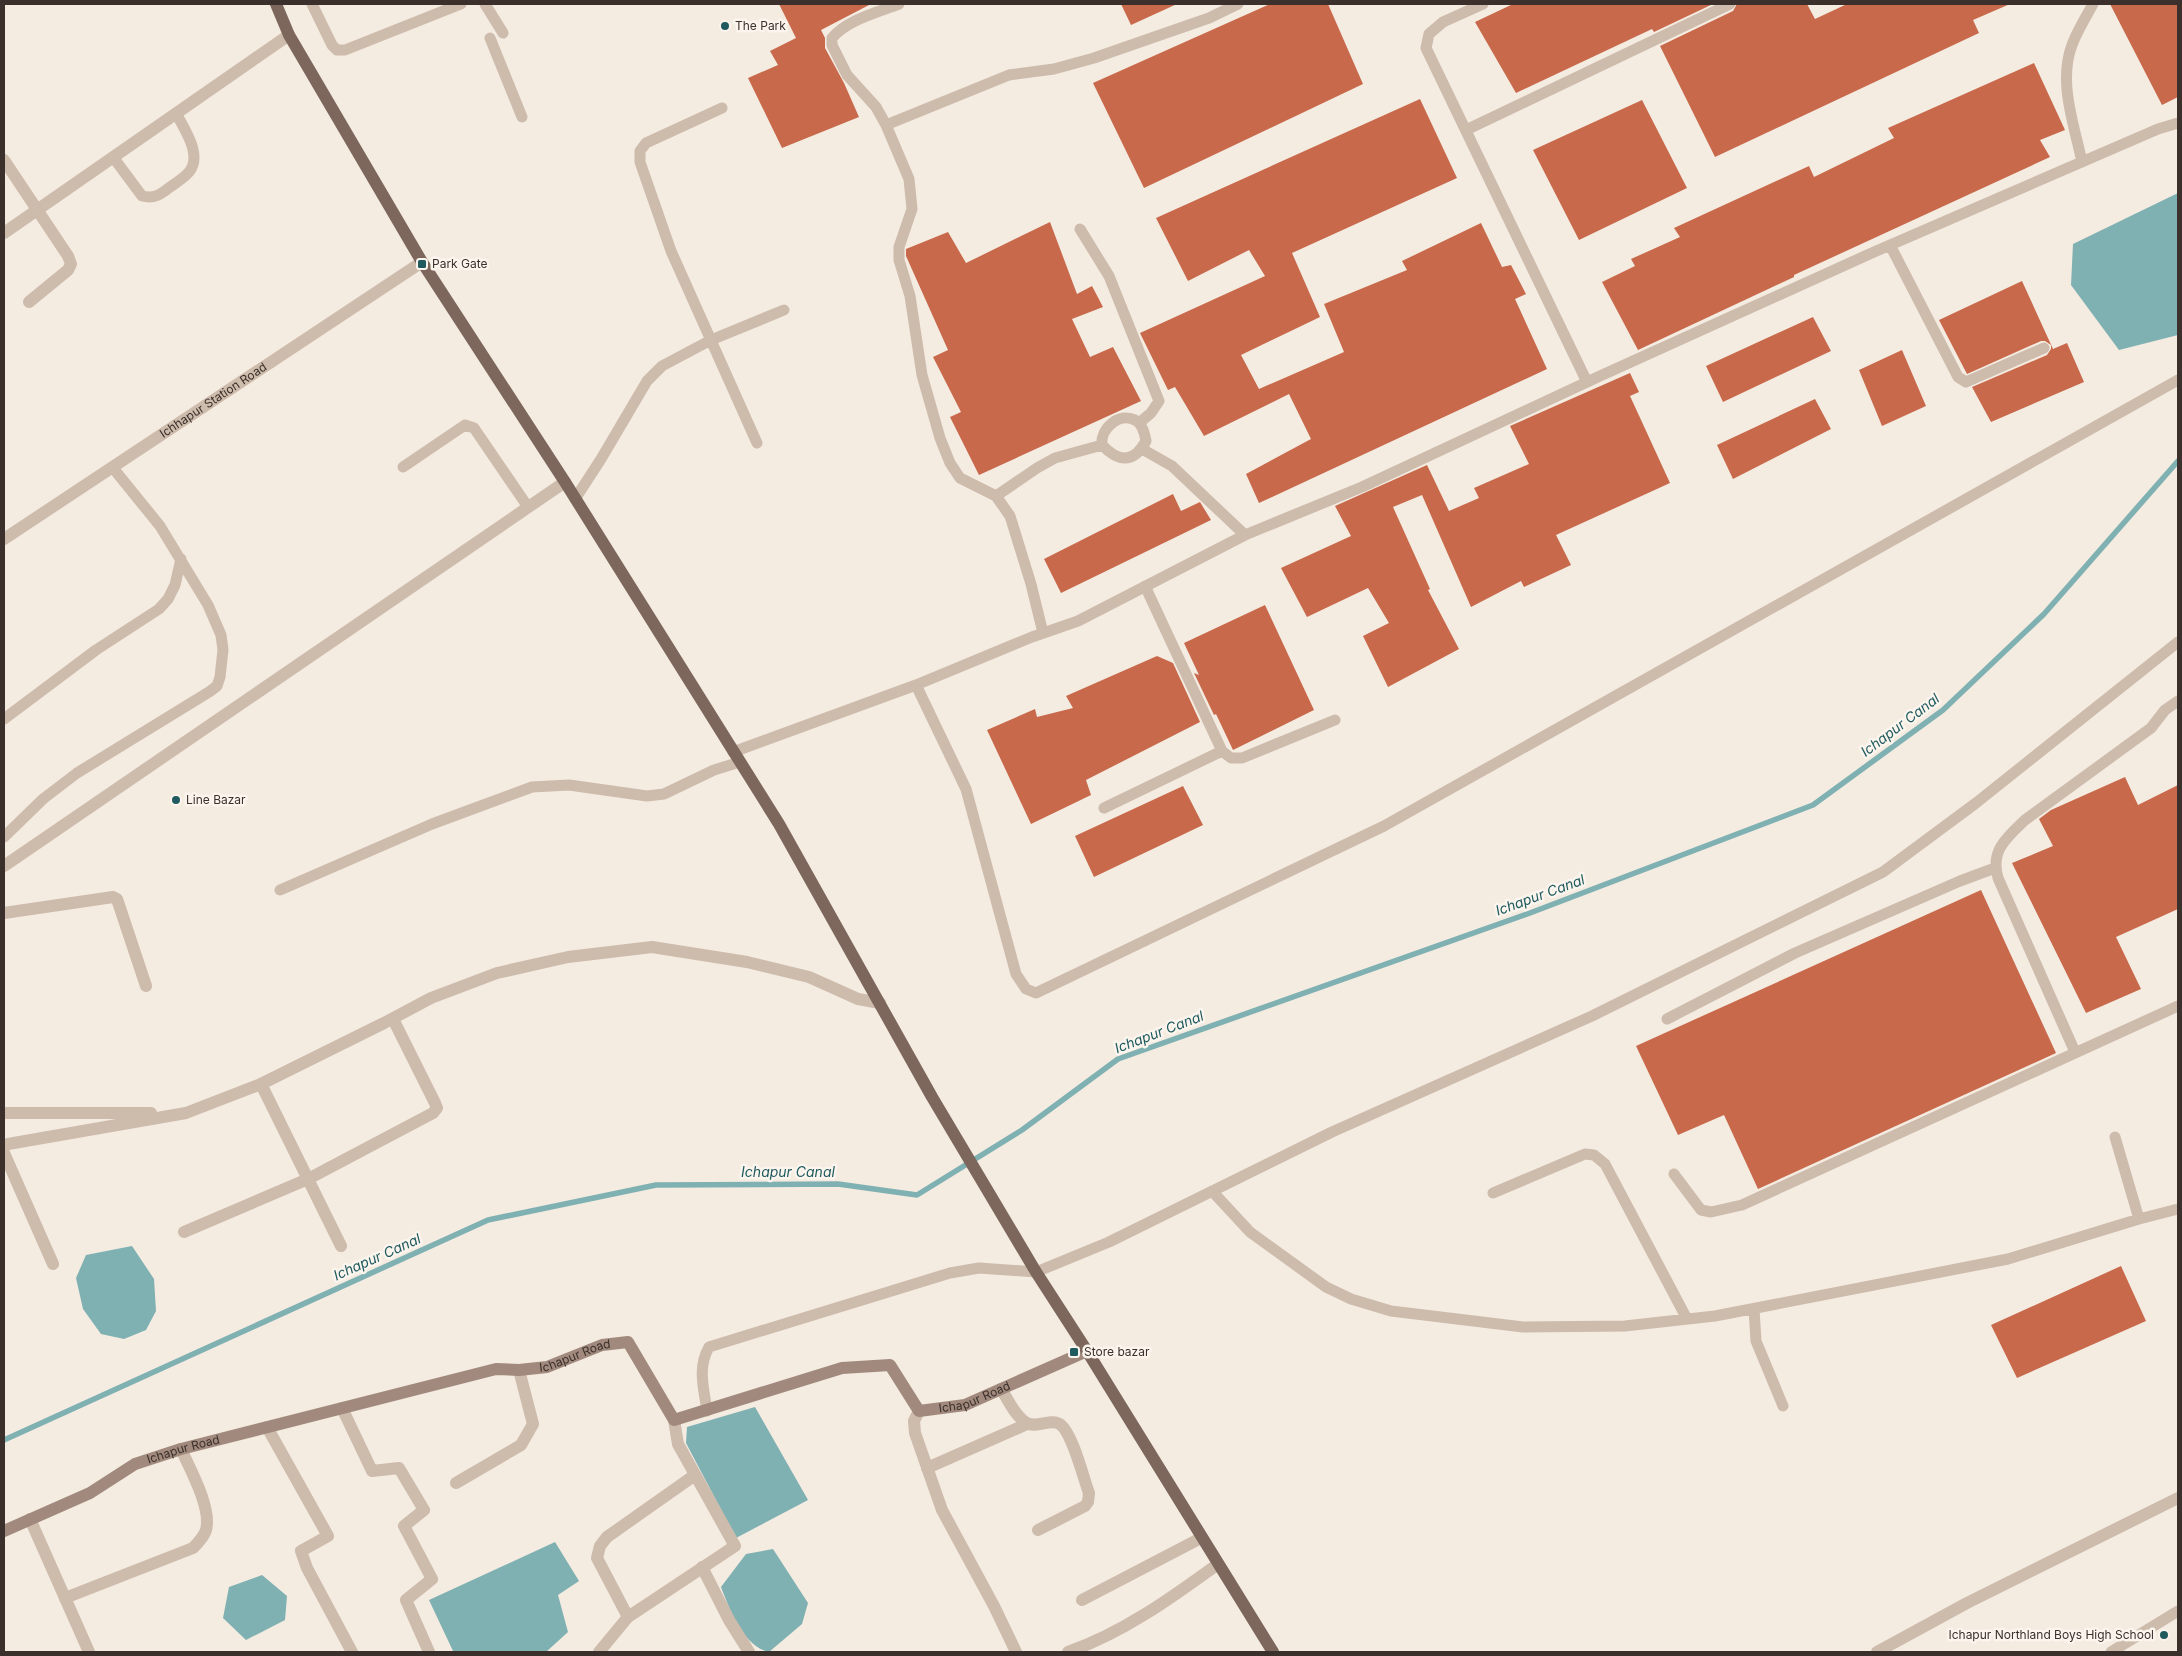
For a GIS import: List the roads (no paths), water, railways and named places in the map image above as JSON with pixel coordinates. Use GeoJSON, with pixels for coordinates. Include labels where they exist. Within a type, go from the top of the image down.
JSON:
{"type":"FeatureCollection","features":[{"type":"Feature","properties":{"kind":"main road"},"geometry":{"type":"LineString","coordinates":[[276,4],[289,35],[422,262],[565,482],[779,824],[932,1097],[1036,1272],[1087,1351],[1271,1652]]}},
{"type":"Feature","properties":{"kind":"street"},"geometry":{"type":"LineString","coordinates":[[4,232],[289,35]]}},
{"type":"Feature","properties":{"kind":"street"},"geometry":{"type":"LineString","coordinates":[[4,160],[68,256],[71,264],[68,270],[29,302]]}},
{"type":"Feature","properties":{"kind":"street","name":"Ichhapur Station Road"},"geometry":{"type":"LineString","coordinates":[[4,539],[422,262]]}},
{"type":"Feature","properties":{"kind":"street"},"geometry":{"type":"LineString","coordinates":[[4,866],[565,482]]}},
{"type":"Feature","properties":{"kind":"street"},"geometry":{"type":"LineString","coordinates":[[4,913],[113,897],[119,902],[146,986]]}},
{"type":"Feature","properties":{"kind":"street"},"geometry":{"type":"LineString","coordinates":[[4,1146],[186,1113],[261,1084],[393,1019],[431,998],[497,972],[568,957],[652,947],[747,962],[809,977],[858,999],[880,1003]]}},
{"type":"Feature","properties":{"kind":"street"},"geometry":{"type":"LineString","coordinates":[[184,1232],[308,1179],[433,1113],[437,1108],[393,1019]]}},
{"type":"Feature","properties":{"kind":"street"},"geometry":{"type":"LineString","coordinates":[[261,1084],[341,1246]]}},
{"type":"Feature","properties":{"kind":"street"},"geometry":{"type":"LineString","coordinates":[[4,1113],[186,1113]]}},
{"type":"Feature","properties":{"kind":"street"},"geometry":{"type":"LineString","coordinates":[[4,1153],[53,1264]]}},
{"type":"Feature","properties":{"kind":"street","name":"Ichapur Road"},"geometry":{"type":"LineString","coordinates":[[4,1531],[90,1492],[135,1464],[181,1449],[496,1369],[519,1370],[547,1367],[602,1345],[628,1342],[674,1420],[842,1368],[890,1366],[919,1411],[965,1405],[1087,1351]]}},
{"type":"Feature","properties":{"kind":"street"},"geometry":{"type":"LineString","coordinates":[[456,1483],[521,1445],[533,1424],[519,1370]]}},
{"type":"Feature","properties":{"kind":"street"},"geometry":{"type":"LineString","coordinates":[[1001,1389],[1020,1418],[1027,1424],[1056,1422],[1061,1425],[1072,1445],[1089,1493],[1088,1502],[1085,1506],[1038,1530]]}},
{"type":"Feature","properties":{"kind":"street"},"geometry":{"type":"LineString","coordinates":[[342,1408],[372,1471],[399,1468],[424,1510],[404,1526],[432,1579],[406,1600],[430,1652]]}},
{"type":"Feature","properties":{"kind":"street"},"geometry":{"type":"LineString","coordinates":[[919,1411],[914,1421],[915,1433],[942,1510],[994,1606],[1016,1652]]}},
{"type":"Feature","properties":{"kind":"street"},"geometry":{"type":"LineString","coordinates":[[600,1652],[628,1616],[736,1546],[678,1444],[674,1420]]}},
{"type":"Feature","properties":{"kind":"street"},"geometry":{"type":"LineString","coordinates":[[927,1468],[1027,1424]]}},
{"type":"Feature","properties":{"kind":"street"},"geometry":{"type":"LineString","coordinates":[[268,1427],[328,1536],[301,1552],[306,1568],[352,1652]]}},
{"type":"Feature","properties":{"kind":"street"},"geometry":{"type":"LineString","coordinates":[[65,1598],[193,1548],[202,1539],[207,1528],[206,1508],[181,1449]]}},
{"type":"Feature","properties":{"kind":"street"},"geometry":{"type":"LineString","coordinates":[[628,1616],[597,1558],[600,1546],[607,1536],[696,1474]]}},
{"type":"Feature","properties":{"kind":"street"},"geometry":{"type":"LineString","coordinates":[[1876,1652],[1967,1603],[2178,1498]]}},
{"type":"Feature","properties":{"kind":"street"},"geometry":{"type":"LineString","coordinates":[[30,1520],[89,1652]]}},
{"type":"Feature","properties":{"kind":"street"},"geometry":{"type":"LineString","coordinates":[[1082,1600],[1201,1538]]}},
{"type":"Feature","properties":{"kind":"street"},"geometry":{"type":"LineString","coordinates":[[1068,1652],[1088,1649],[1166,1602],[1218,1564]]}},
{"type":"Feature","properties":{"kind":"street"},"geometry":{"type":"LineString","coordinates":[[702,1567],[729,1620],[749,1652]]}},
{"type":"Feature","properties":{"kind":"lane"},"geometry":{"type":"LineString","coordinates":[[312,4],[332,45],[337,50],[345,50],[461,4]]}},
{"type":"Feature","properties":{"kind":"lane"},"geometry":{"type":"LineString","coordinates":[[485,4],[503,33]]}},
{"type":"Feature","properties":{"kind":"lane"},"geometry":{"type":"LineString","coordinates":[[899,4],[854,23],[832,38],[832,45],[847,75],[876,107],[886,124],[909,178],[912,209],[899,247],[899,260],[910,296],[922,375],[950,463],[960,478],[996,496],[1010,516],[1031,584],[1043,633]]}},
{"type":"Feature","properties":{"kind":"lane"},"geometry":{"type":"LineString","coordinates":[[886,124],[1009,75],[1054,69],[1094,58],[1208,18],[1238,4]]}},
{"type":"Feature","properties":{"kind":"lane"},"geometry":{"type":"LineString","coordinates":[[1483,4],[1443,22],[1429,34],[1426,48],[1587,382]]}},
{"type":"Feature","properties":{"kind":"lane"},"geometry":{"type":"LineString","coordinates":[[1466,130],[1730,4]]}},
{"type":"Feature","properties":{"kind":"lane"},"geometry":{"type":"LineString","coordinates":[[2082,162],[2066,81],[2067,63],[2072,44],[2093,4]]}},
{"type":"Feature","properties":{"kind":"lane"},"geometry":{"type":"LineString","coordinates":[[490,38],[522,117]]}},
{"type":"Feature","properties":{"kind":"lane"},"geometry":{"type":"LineString","coordinates":[[722,108],[646,143],[640,151],[640,162],[672,251],[757,444]]}},
{"type":"Feature","properties":{"kind":"lane"},"geometry":{"type":"LineString","coordinates":[[113,157],[142,196],[155,197],[169,188],[190,172],[194,159],[193,148],[176,113]]}},
{"type":"Feature","properties":{"kind":"lane"},"geometry":{"type":"LineString","coordinates":[[280,890],[432,824],[532,787],[592,786],[632,795],[664,794],[736,757],[916,686],[1043,633],[1078,621],[1245,536],[1362,487],[1587,382],[1890,245],[2158,129],[2178,123]]}},
{"type":"Feature","properties":{"kind":"lane"},"geometry":{"type":"LineString","coordinates":[[1080,230],[1109,276],[1158,401],[1151,413],[1139,423]]}},
{"type":"Feature","properties":{"kind":"lane"},"geometry":{"type":"LineString","coordinates":[[1890,245],[1958,377],[1963,381],[1966,382],[2044,348]]}},
{"type":"Feature","properties":{"kind":"lane"},"geometry":{"type":"LineString","coordinates":[[575,499],[647,381],[662,366],[711,340],[784,310]]}},
{"type":"Feature","properties":{"kind":"lane"},"geometry":{"type":"LineString","coordinates":[[916,686],[966,789],[1016,974],[1026,989],[1036,993],[1384,826],[2178,380]]}},
{"type":"Feature","properties":{"kind":"lane"},"geometry":{"type":"LineString","coordinates":[[1126,418],[1135,419],[1139,423],[1146,441],[1142,449],[1136,454],[1121,458],[1111,454],[1102,445],[1102,438],[1107,427],[1115,421],[1126,418]]}},
{"type":"Feature","properties":{"kind":"lane"},"geometry":{"type":"LineString","coordinates":[[403,467],[465,425],[474,428],[528,507]]}},
{"type":"Feature","properties":{"kind":"lane"},"geometry":{"type":"LineString","coordinates":[[996,496],[1055,458],[1102,445]]}},
{"type":"Feature","properties":{"kind":"lane"},"geometry":{"type":"LineString","coordinates":[[1142,449],[1172,466],[1245,536]]}},
{"type":"Feature","properties":{"kind":"lane"},"geometry":{"type":"LineString","coordinates":[[4,837],[43,799],[77,773],[160,724],[217,686],[220,678],[223,650],[221,635],[208,606],[160,526],[113,468]]}},
{"type":"Feature","properties":{"kind":"lane"},"geometry":{"type":"LineString","coordinates":[[4,719],[96,650],[159,609],[168,599],[175,585],[181,559]]}},
{"type":"Feature","properties":{"kind":"lane"},"geometry":{"type":"LineString","coordinates":[[1146,586],[1222,751],[1231,758],[1242,758],[1335,720]]}},
{"type":"Feature","properties":{"kind":"lane"},"geometry":{"type":"LineString","coordinates":[[707,1410],[701,1373],[704,1356],[709,1347],[950,1273],[979,1268],[1036,1272],[1109,1242],[1332,1132],[1592,1016],[1884,872],[1976,803],[2178,642]]}},
{"type":"Feature","properties":{"kind":"lane"},"geometry":{"type":"LineString","coordinates":[[2075,1052],[1995,868],[1997,853],[2014,830],[2151,728],[2165,710],[2178,701]]}},
{"type":"Feature","properties":{"kind":"lane"},"geometry":{"type":"LineString","coordinates":[[1104,808],[1222,751]]}},
{"type":"Feature","properties":{"kind":"lane"},"geometry":{"type":"LineString","coordinates":[[1667,1019],[1796,954],[1960,880],[1995,868]]}},
{"type":"Feature","properties":{"kind":"lane"},"geometry":{"type":"LineString","coordinates":[[1674,1174],[1700,1210],[1711,1212],[1742,1205],[2178,1006]]}},
{"type":"Feature","properties":{"kind":"lane"},"geometry":{"type":"LineString","coordinates":[[2114,1137],[2139,1219]]}},
{"type":"Feature","properties":{"kind":"lane"},"geometry":{"type":"LineString","coordinates":[[1494,1193],[1585,1154],[1594,1154],[1605,1164],[1687,1319]]}},
{"type":"Feature","properties":{"kind":"lane"},"geometry":{"type":"LineString","coordinates":[[1212,1191],[1250,1232],[1326,1287],[1351,1299],[1391,1311],[1523,1327],[1625,1326],[1754,1309],[2008,1259],[2178,1209]]}},
{"type":"Feature","properties":{"kind":"lane"},"geometry":{"type":"LineString","coordinates":[[1754,1309],[1756,1341],[1783,1406]]}},
{"type":"Feature","properties":{"kind":"lane"},"geometry":{"type":"LineString","coordinates":[[2111,1652],[2178,1611]]}},
{"type":"Feature","properties":{"kind":"water"},"geometry":{"type":"Polygon","coordinates":[[[2178,193],[2178,335],[2119,350],[2071,285],[2073,244],[2178,193]]]}},
{"type":"Feature","properties":{"kind":"water"},"geometry":{"type":"Polygon","coordinates":[[[132,1246],[154,1279],[156,1311],[146,1330],[124,1339],[101,1334],[83,1309],[76,1278],[86,1255],[132,1246]]]}},
{"type":"Feature","properties":{"kind":"water"},"geometry":{"type":"Polygon","coordinates":[[[755,1407],[808,1500],[736,1538],[686,1443],[687,1427],[755,1407]]]}},
{"type":"Feature","properties":{"kind":"water"},"geometry":{"type":"Polygon","coordinates":[[[555,1542],[579,1581],[558,1595],[568,1632],[546,1652],[453,1651],[429,1600],[555,1542]]]}},
{"type":"Feature","properties":{"kind":"water"},"geometry":{"type":"Polygon","coordinates":[[[773,1549],[808,1603],[802,1624],[769,1652],[752,1643],[745,1635],[733,1616],[721,1587],[746,1554],[773,1549]]]}},
{"type":"Feature","properties":{"kind":"water"},"geometry":{"type":"Polygon","coordinates":[[[262,1575],[287,1596],[285,1620],[246,1640],[223,1618],[229,1587],[262,1575]]]}},
{"type":"Feature","properties":{"kind":"waterway","name":"Ichapur Canal"},"geometry":{"type":"LineString","coordinates":[[4,1440],[488,1220],[656,1185],[838,1184],[917,1195],[1022,1130],[1118,1059],[1530,913],[1813,805],[1943,710],[2044,614],[2178,461]]}},
{"type":"Feature","properties":{"kind":"place","name":"The Park"},"geometry":{"type":"Point","coordinates":[725,26]}},
{"type":"Feature","properties":{"kind":"place","name":"Park Gate"},"geometry":{"type":"Point","coordinates":[422,264]}},
{"type":"Feature","properties":{"kind":"place","name":"Line Bazar"},"geometry":{"type":"Point","coordinates":[176,800]}},
{"type":"Feature","properties":{"kind":"place","name":"Store bazar"},"geometry":{"type":"Point","coordinates":[1074,1352]}},
{"type":"Feature","properties":{"kind":"place","name":"Ichapur Northland Boys High School"},"geometry":{"type":"Point","coordinates":[2164,1635]}}]}
